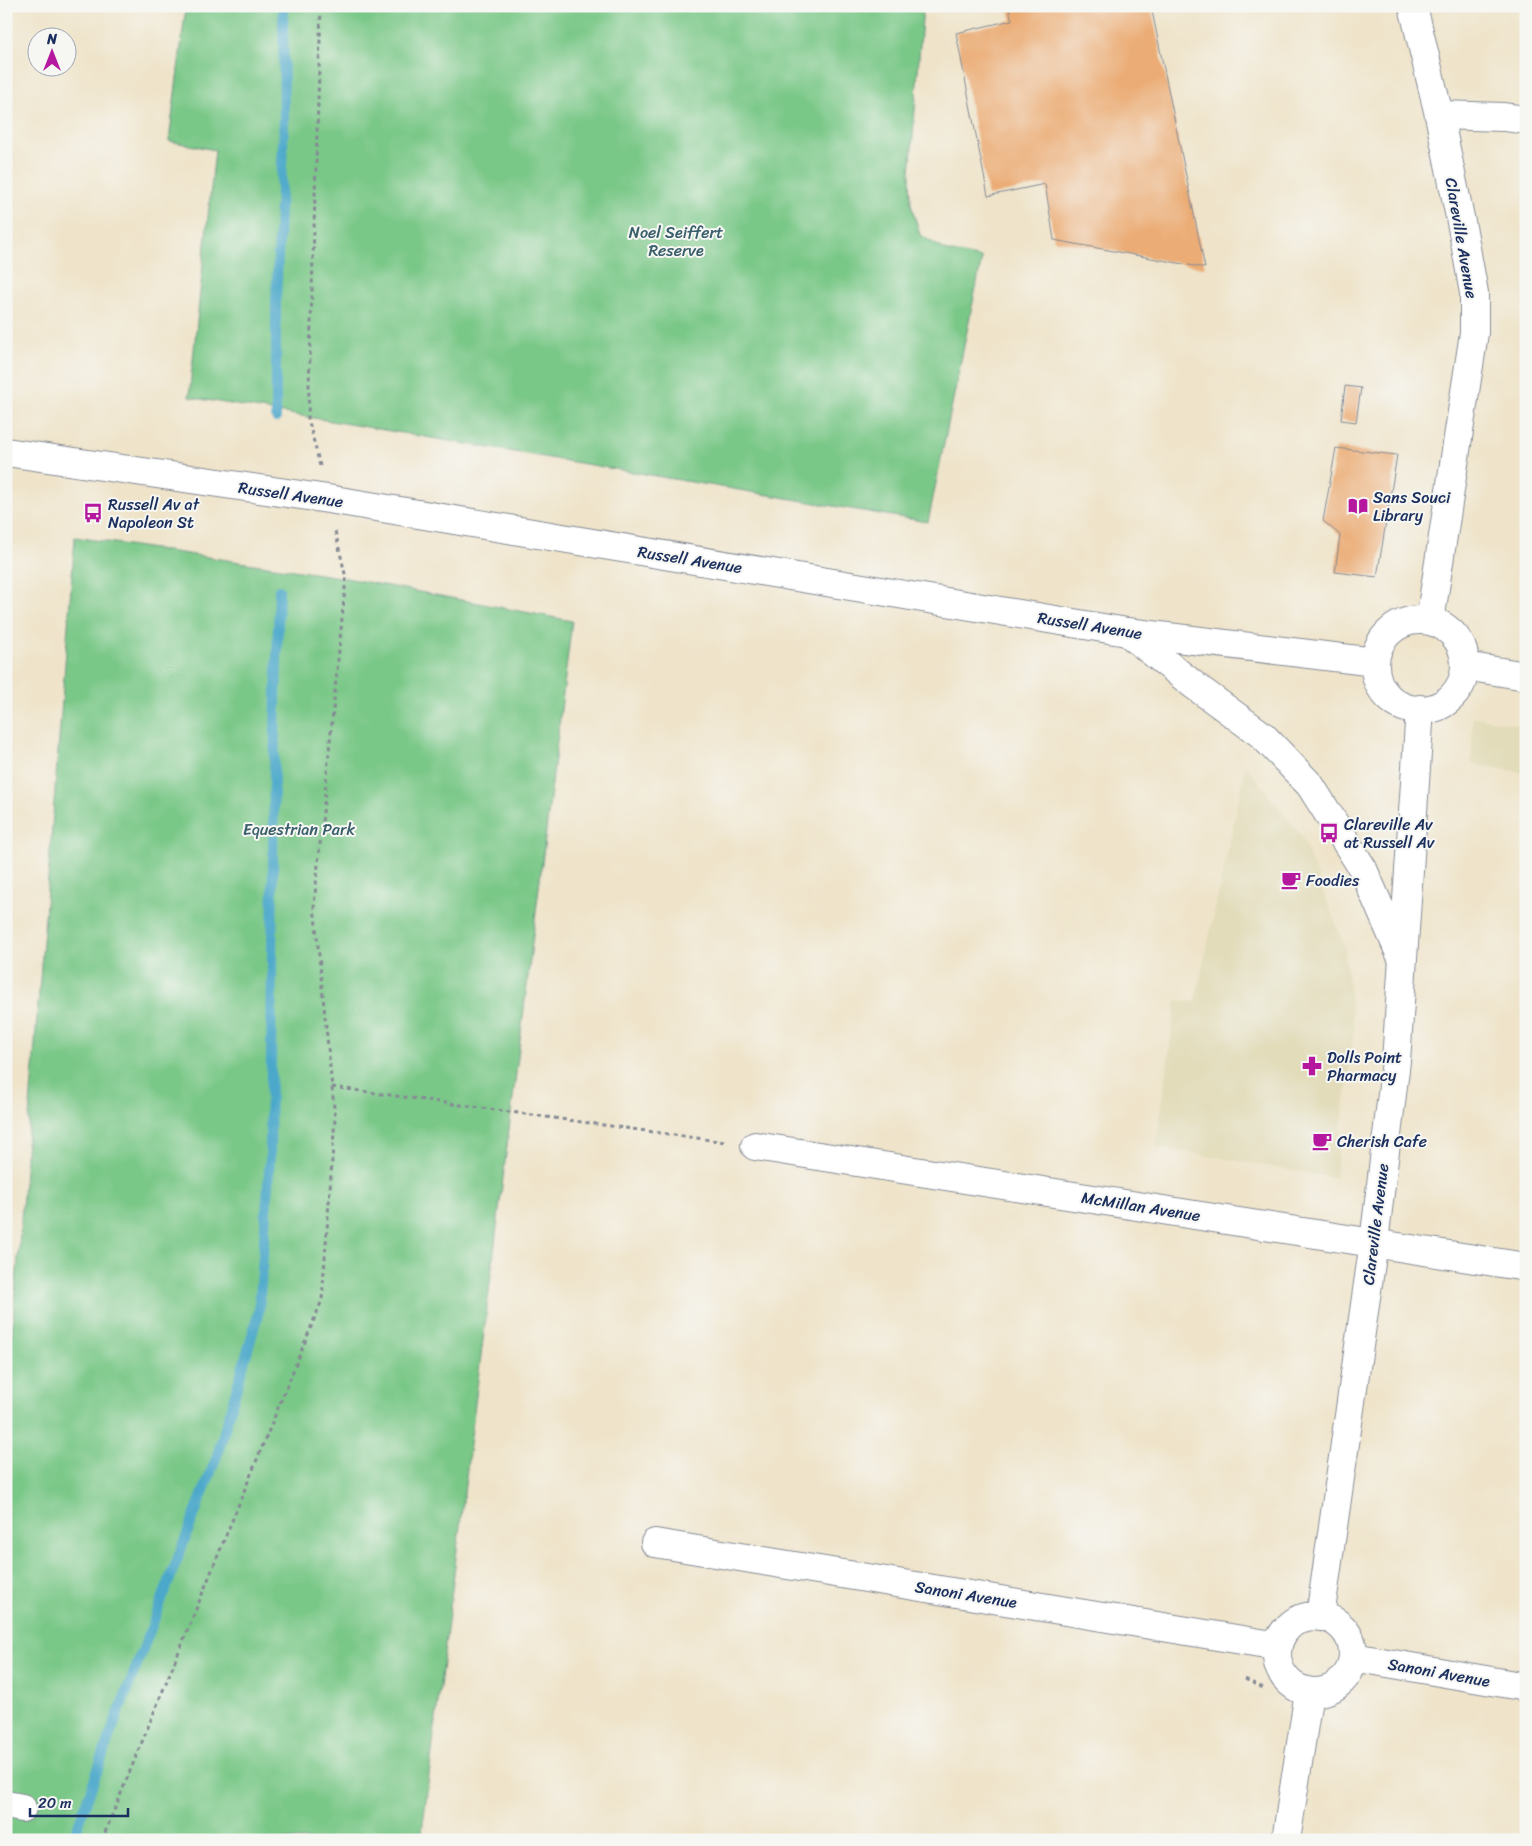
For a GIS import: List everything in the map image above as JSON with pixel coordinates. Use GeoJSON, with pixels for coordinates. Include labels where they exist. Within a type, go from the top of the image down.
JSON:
{"type":"FeatureCollection","features":[{"type":"Feature","properties":{"kind":"street","name":"Clareville Avenue"},"geometry":{"type":"LineString","coordinates":[[1413,6],[1439,115],[1474,293],[1474,333],[1430,621]]}},
{"type":"Feature","properties":{"kind":"street"},"geometry":{"type":"LineString","coordinates":[[1439,115],[1504,117],[1526,120]]}},
{"type":"Feature","properties":{"kind":"street","name":"Russell Avenue"},"geometry":{"type":"LineString","coordinates":[[6,452],[328,499],[1127,632],[1375,662]]}},
{"type":"Feature","properties":{"kind":"street"},"geometry":{"type":"LineString","coordinates":[[1411,621],[1430,621],[1444,627],[1456,638],[1463,651],[1465,666],[1462,680],[1456,692],[1434,708],[1420,709],[1406,707],[1392,700],[1383,690],[1376,677],[1375,662],[1380,644],[1393,629],[1411,621]]}},
{"type":"Feature","properties":{"kind":"street"},"geometry":{"type":"LineString","coordinates":[[1127,632],[1262,735],[1310,785],[1363,869],[1403,960]]}},
{"type":"Feature","properties":{"kind":"street"},"geometry":{"type":"LineString","coordinates":[[1465,666],[1526,676]]}},
{"type":"Feature","properties":{"kind":"street","name":"Clareville Avenue"},"geometry":{"type":"LineString","coordinates":[[1320,1617],[1374,1242],[1396,1061],[1420,709]]}},
{"type":"Feature","properties":{"kind":"street","name":"McMillan Avenue"},"geometry":{"type":"LineString","coordinates":[[755,1146],[1526,1267]]}},
{"type":"Feature","properties":{"kind":"street","name":"Sanoni Avenue"},"geometry":{"type":"LineString","coordinates":[[655,1543],[1278,1646]]}},
{"type":"Feature","properties":{"kind":"street"},"geometry":{"type":"LineString","coordinates":[[1320,1617],[1331,1620],[1344,1631],[1352,1646],[1353,1657],[1350,1669],[1343,1680],[1321,1692],[1309,1692],[1297,1687],[1280,1670],[1277,1658],[1278,1646],[1289,1626],[1298,1620],[1320,1617]]}},
{"type":"Feature","properties":{"kind":"street","name":"Sanoni Avenue"},"geometry":{"type":"LineString","coordinates":[[1353,1657],[1526,1687]]}},
{"type":"Feature","properties":{"kind":"street"},"geometry":{"type":"LineString","coordinates":[[1286,1840],[1309,1692]]}},
{"type":"Feature","properties":{"kind":"path"},"geometry":{"type":"LineString","coordinates":[[102,1840],[322,1300],[336,1118],[314,905],[346,578],[308,418],[321,6]]}},
{"type":"Feature","properties":{"kind":"path"},"geometry":{"type":"LineString","coordinates":[[332,1087],[755,1146]]}},
{"type":"Feature","properties":{"kind":"path"},"geometry":{"type":"LineString","coordinates":[[1245,1679],[1265,1689]]}},
{"type":"Feature","properties":{"kind":"shaded area"},"geometry":{"type":"Polygon","coordinates":[[[1473,717],[1526,726],[1526,773],[1471,764],[1473,717]]]}},
{"type":"Feature","properties":{"kind":"shaded area"},"geometry":{"type":"Polygon","coordinates":[[[1246,766],[1302,837],[1344,944],[1354,1030],[1335,1178],[1156,1147],[1176,1000],[1195,1002],[1246,766]]]}},
{"type":"Feature","properties":{"kind":"green space","name":"Noel Seiffert Reserve"},"geometry":{"type":"Polygon","coordinates":[[[186,6],[923,6],[910,174],[911,204],[920,235],[947,251],[982,258],[928,522],[189,397],[215,150],[169,141],[186,6]]]}},
{"type":"Feature","properties":{"kind":"green space","name":"Equestrian Park"},"geometry":{"type":"Polygon","coordinates":[[[75,537],[346,578],[572,621],[421,1840],[6,1840],[6,1410],[75,537]]]}},
{"type":"Feature","properties":{"kind":"building"},"geometry":{"type":"Polygon","coordinates":[[[1008,6],[1151,6],[1205,268],[1054,240],[1045,184],[988,196],[956,33],[1012,20],[1008,6]]]}},
{"type":"Feature","properties":{"kind":"building"},"geometry":{"type":"Polygon","coordinates":[[[1345,386],[1361,388],[1356,422],[1341,420],[1345,386]]]}},
{"type":"Feature","properties":{"kind":"building"},"geometry":{"type":"Polygon","coordinates":[[[1336,448],[1397,455],[1377,577],[1335,572],[1340,535],[1323,521],[1336,448]]]}},
{"type":"Feature","properties":{"kind":"waterway"},"geometry":{"type":"LineString","coordinates":[[276,418],[276,301],[284,121],[283,6]]}},
{"type":"Feature","properties":{"kind":"waterway"},"geometry":{"type":"LineString","coordinates":[[73,1840],[110,1735],[217,1456],[259,1311],[270,1157],[274,770],[279,590]]}},
{"type":"Feature","properties":{"kind":"place","name":"Sans Souci Library"},"geometry":{"type":"Point","coordinates":[1358,506]}},
{"type":"Feature","properties":{"kind":"place","name":"Russell Av at Napoleon St"},"geometry":{"type":"Point","coordinates":[93,513]}},
{"type":"Feature","properties":{"kind":"place","name":"Clareville Av at Russell Av"},"geometry":{"type":"Point","coordinates":[1329,833]}},
{"type":"Feature","properties":{"kind":"place","name":"Foodies"},"geometry":{"type":"Point","coordinates":[1291,880]}},
{"type":"Feature","properties":{"kind":"place","name":"Dolls Point Pharmacy"},"geometry":{"type":"Point","coordinates":[1312,1066]}},
{"type":"Feature","properties":{"kind":"place","name":"Cherish Cafe"},"geometry":{"type":"Point","coordinates":[1322,1141]}}]}
